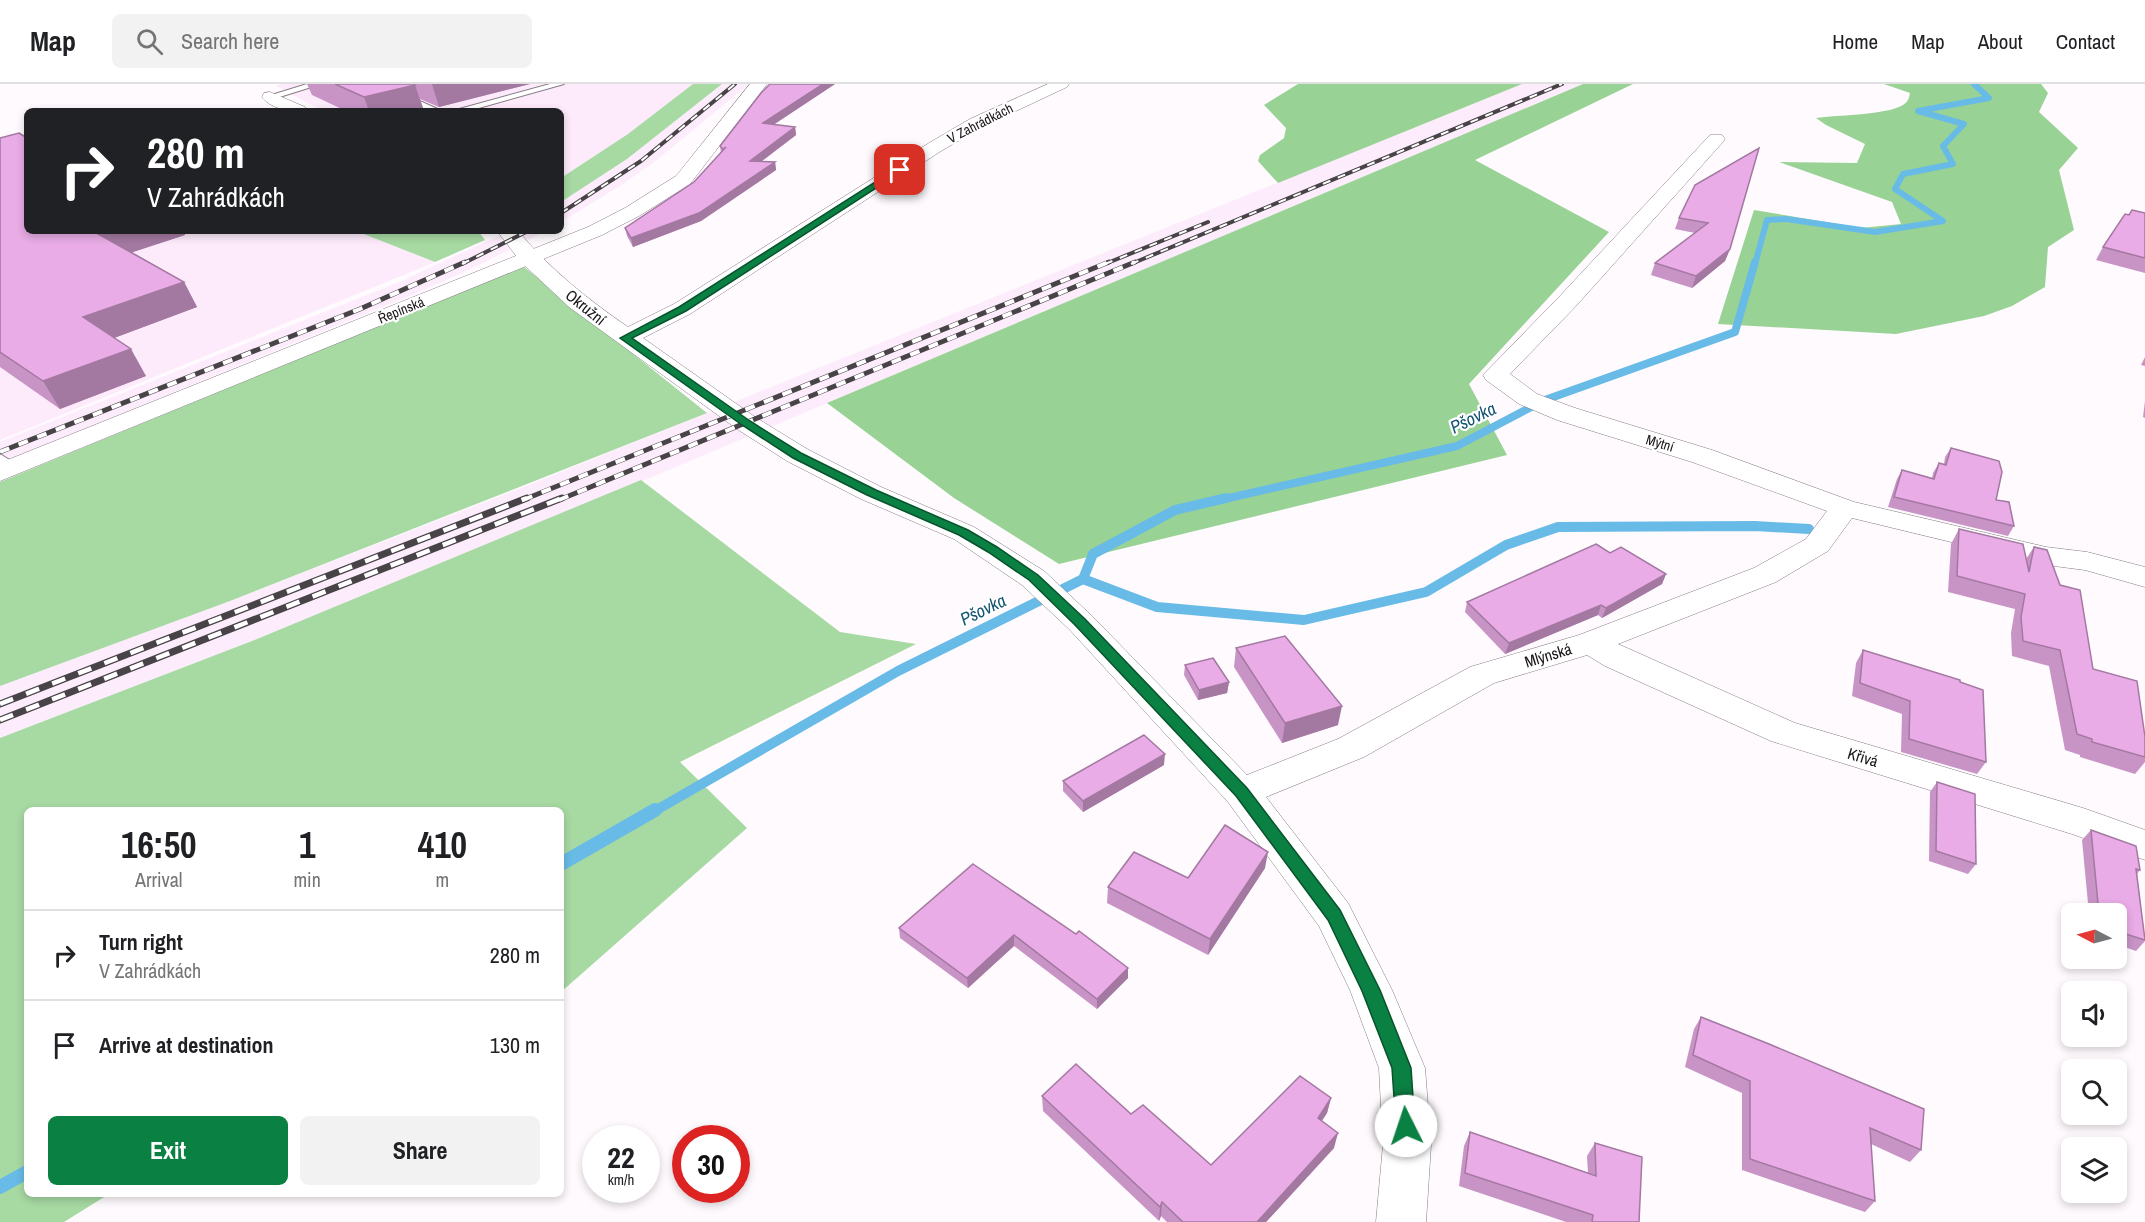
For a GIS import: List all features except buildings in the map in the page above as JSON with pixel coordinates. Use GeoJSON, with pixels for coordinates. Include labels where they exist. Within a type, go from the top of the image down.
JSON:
{"type":"FeatureCollection","features":[{"type":"Feature","properties":{"kind":"street","name":"Řepínská"},"geometry":{"type":"LineString","coordinates":[[4,466],[595,231],[632,212],[683,180],[759,84]]}},
{"type":"Feature","properties":{"kind":"street","name":"V Zahrádkách"},"geometry":{"type":"LineString","coordinates":[[625,338],[682,309],[976,123],[1061,84]]}},
{"type":"Feature","properties":{"kind":"street"},"geometry":{"type":"LineString","coordinates":[[270,97],[293,108]]}},
{"type":"Feature","properties":{"kind":"street","name":"Mýtní"},"geometry":{"type":"LineString","coordinates":[[1716,139],[1568,301],[1495,375],[1528,399],[1566,414],[1702,456],[1845,508],[2046,556],[2087,561],[2145,577]]}},
{"type":"Feature","properties":{"kind":"street","name":"Okružní"},"geometry":{"type":"LineString","coordinates":[[510,234],[577,302],[746,423],[797,455],[872,493],[964,533],[1033,578],[1080,622],[1241,792],[1334,915],[1371,990],[1402,1068],[1407,1145],[1401,1222]]}},
{"type":"Feature","properties":{"kind":"street","name":"Mlýnská"},"geometry":{"type":"LineString","coordinates":[[1241,792],[1351,748],[1482,675],[1591,643],[1765,575],[1817,545],[1845,508]]}},
{"type":"Feature","properties":{"kind":"street","name":"Křivá"},"geometry":{"type":"LineString","coordinates":[[1591,643],[1617,658],[1783,732],[2145,844]]}},
{"type":"Feature","properties":{"kind":"lane"},"geometry":{"type":"LineString","coordinates":[[270,97],[317,84]]}},
{"type":"Feature","properties":{"kind":"lane"},"geometry":{"type":"LineString","coordinates":[[374,84],[430,108]]}},
{"type":"Feature","properties":{"kind":"lane"},"geometry":{"type":"LineString","coordinates":[[468,108],[560,84]]}},
{"type":"Feature","properties":{"kind":"shaded area"},"geometry":{"type":"Polygon","coordinates":[[[282,84],[693,84],[628,134],[564,176],[564,108],[317,108],[276,86],[282,84]]]}},
{"type":"Feature","properties":{"kind":"shaded area"},"geometry":{"type":"Polygon","coordinates":[[[722,84],[749,84],[654,162],[564,220],[564,200],[627,159],[722,84]]]}},
{"type":"Feature","properties":{"kind":"shaded area"},"geometry":{"type":"Polygon","coordinates":[[[1522,84],[1583,84],[557,517],[252,641],[0,738],[0,686],[230,601],[526,486],[1522,84]]]}},
{"type":"Feature","properties":{"kind":"shaded area"},"geometry":{"type":"Polygon","coordinates":[[[0,146],[24,222],[24,234],[364,234],[435,262],[0,440],[0,146]]]}},
{"type":"Feature","properties":{"kind":"shaded area"},"geometry":{"type":"Polygon","coordinates":[[[503,234],[540,234],[419,292],[0,463],[0,442],[397,283],[503,234]]]}},
{"type":"Feature","properties":{"kind":"green space"},"geometry":{"type":"Polygon","coordinates":[[[693,84],[722,84],[627,159],[564,200],[564,176],[628,134],[693,84]]]}},
{"type":"Feature","properties":{"kind":"green space"},"geometry":{"type":"Polygon","coordinates":[[[1298,84],[1522,84],[1278,183],[1258,161],[1260,155],[1284,138],[1286,128],[1264,105],[1298,84]]]}},
{"type":"Feature","properties":{"kind":"green space"},"geometry":{"type":"Polygon","coordinates":[[[1583,84],[1633,84],[1475,160],[1609,232],[1469,384],[1507,455],[1059,564],[954,498],[827,403],[1583,84]]]}},
{"type":"Feature","properties":{"kind":"green space"},"geometry":{"type":"Polygon","coordinates":[[[1884,84],[2041,84],[2048,93],[2039,112],[2078,148],[2059,170],[2074,230],[2048,247],[2045,287],[2012,306],[1984,316],[1896,334],[1718,324],[1754,210],[1861,228],[1901,224],[1892,202],[1779,162],[1857,163],[1865,144],[1816,118],[1886,111],[1903,105],[1907,101],[1910,93],[1884,84]]]}},
{"type":"Feature","properties":{"kind":"green space"},"geometry":{"type":"Polygon","coordinates":[[[364,234],[480,234],[485,240],[435,262],[364,234]]]}},
{"type":"Feature","properties":{"kind":"green space"},"geometry":{"type":"Polygon","coordinates":[[[523,266],[707,413],[230,601],[0,686],[0,482],[523,266]]]}},
{"type":"Feature","properties":{"kind":"green space"},"geometry":{"type":"Polygon","coordinates":[[[641,480],[840,632],[916,644],[680,762],[747,828],[564,989],[564,807],[24,807],[24,1197],[104,1197],[64,1222],[0,1222],[0,738],[252,641],[641,480]]]}},
{"type":"Feature","properties":{"kind":"waterway","name":"Pšovka"},"geometry":{"type":"LineString","coordinates":[[1755,264],[1767,220],[1786,219],[1875,232],[1943,221],[1895,189],[1903,174],[1953,164],[1943,146],[1964,124],[1918,111],[1989,98],[1974,84]]}},
{"type":"Feature","properties":{"kind":"waterway","name":"Pšovka"},"geometry":{"type":"LineString","coordinates":[[1545,400],[1735,332],[1755,262]]}},
{"type":"Feature","properties":{"kind":"waterway","name":"Pšovka"},"geometry":{"type":"LineString","coordinates":[[1220,500],[1457,446],[1533,406]]}},
{"type":"Feature","properties":{"kind":"waterway","name":"Pšovka"},"geometry":{"type":"LineString","coordinates":[[1083,579],[1093,554],[1175,510],[1226,498]]}},
{"type":"Feature","properties":{"kind":"waterway"},"geometry":{"type":"LineString","coordinates":[[1083,579],[1157,607],[1304,620],[1426,592],[1506,545],[1558,527],[1755,526],[1809,529]]}},
{"type":"Feature","properties":{"kind":"waterway","name":"Pšovka"},"geometry":{"type":"LineString","coordinates":[[653,812],[898,671],[1083,579]]}},
{"type":"Feature","properties":{"kind":"waterway","name":"Pšovka"},"geometry":{"type":"LineString","coordinates":[[564,862],[655,810]]}},
{"type":"Feature","properties":{"kind":"waterway","name":"Pšovka"},"geometry":{"type":"LineString","coordinates":[[0,1187],[24,1174]]}},
{"type":"Feature","properties":{"kind":"railway"},"geometry":{"type":"LineString","coordinates":[[564,211],[641,161],[735,84]]}},
{"type":"Feature","properties":{"kind":"railway"},"geometry":{"type":"LineString","coordinates":[[1131,264],[1562,84]]}},
{"type":"Feature","properties":{"kind":"railway"},"geometry":{"type":"LineString","coordinates":[[1105,264],[1208,222]]}},
{"type":"Feature","properties":{"kind":"railway"},"geometry":{"type":"LineString","coordinates":[[462,264],[522,234]]}},
{"type":"Feature","properties":{"kind":"railway"},"geometry":{"type":"LineString","coordinates":[[0,452],[360,309],[465,262]]}},
{"type":"Feature","properties":{"kind":"railway"},"geometry":{"type":"LineString","coordinates":[[523,500],[1109,262]]}},
{"type":"Feature","properties":{"kind":"railway"},"geometry":{"type":"LineString","coordinates":[[559,500],[1135,262]]}},
{"type":"Feature","properties":{"kind":"railway"},"geometry":{"type":"LineString","coordinates":[[0,704],[527,498]]}},
{"type":"Feature","properties":{"kind":"railway"},"geometry":{"type":"LineString","coordinates":[[0,720],[562,498]]}},
{"type":"Feature","properties":{"kind":"route"},"geometry":{"type":"LineString","coordinates":[[900,170],[682,309],[625,338],[746,423],[797,455],[872,493],[964,533],[993,549],[1033,578],[1080,622],[1241,792],[1334,915],[1371,990],[1402,1068],[1406,1126]]}}]}
